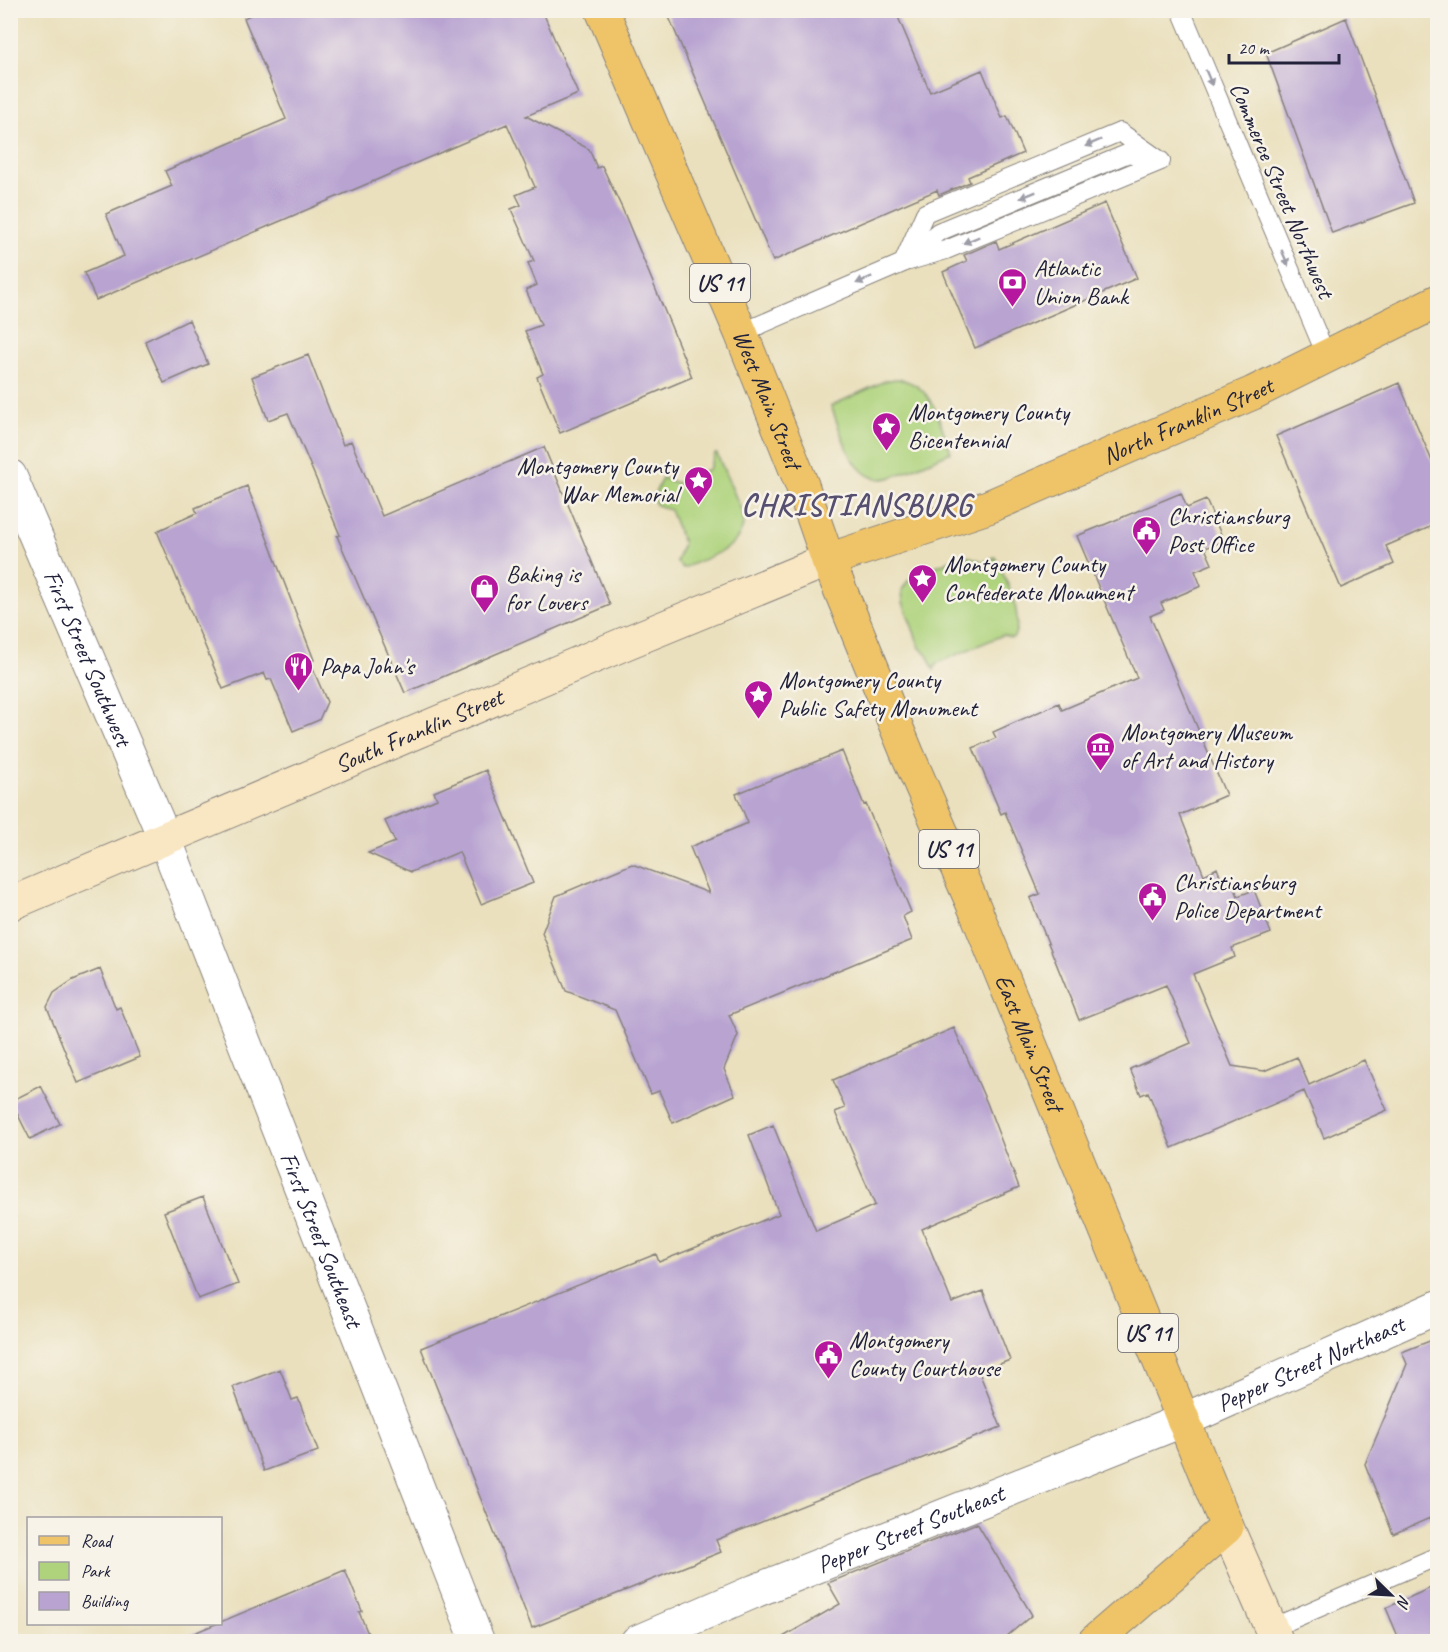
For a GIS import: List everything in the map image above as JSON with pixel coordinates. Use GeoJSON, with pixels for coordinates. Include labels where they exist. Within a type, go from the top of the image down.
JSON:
{"type":"FeatureCollection","features":[{"type":"Feature","properties":{"kind":"main road","name":"West Main Street"},"geometry":{"type":"LineString","coordinates":[[602,10],[741,333],[802,485],[828,560]]}},
{"type":"Feature","properties":{"kind":"main road","name":"North Franklin Street"},"geometry":{"type":"LineString","coordinates":[[828,560],[987,507],[1253,393],[1437,301]]}},
{"type":"Feature","properties":{"kind":"main road","name":"South Franklin Street"},"geometry":{"type":"LineString","coordinates":[[10,904],[828,560]]}},
{"type":"Feature","properties":{"kind":"main road","name":"East Main Street"},"geometry":{"type":"LineString","coordinates":[[828,560],[909,758],[975,909],[1227,1527]]}},
{"type":"Feature","properties":{"kind":"main road"},"geometry":{"type":"LineString","coordinates":[[1094,1641],[1227,1527],[1275,1635]]}},
{"type":"Feature","properties":{"kind":"street","name":"First Street Southwest"},"geometry":{"type":"LineString","coordinates":[[10,476],[165,839]]}},
{"type":"Feature","properties":{"kind":"street","name":"First Street Southeast"},"geometry":{"type":"LineString","coordinates":[[165,839],[478,1641]]}},
{"type":"Feature","properties":{"kind":"street","name":"Pepper Street Northeast"},"geometry":{"type":"LineString","coordinates":[[1184,1420],[1437,1307]]}},
{"type":"Feature","properties":{"kind":"street","name":"Pepper Street Southeast"},"geometry":{"type":"LineString","coordinates":[[637,1641],[755,1591],[1184,1420]]}},
{"type":"Feature","properties":{"kind":"lane","name":"Commerce Street Northwest"},"geometry":{"type":"LineString","coordinates":[[1184,17],[1326,355]]}},
{"type":"Feature","properties":{"kind":"lane"},"geometry":{"type":"LineString","coordinates":[[741,333],[903,263],[946,250],[1161,161],[1120,132],[925,213],[903,263]]}},
{"type":"Feature","properties":{"kind":"lane"},"geometry":{"type":"LineString","coordinates":[[1275,1635],[1437,1556]]}},
{"type":"Feature","properties":{"kind":"green space"},"geometry":{"type":"Polygon","coordinates":[[[895,379],[908,381],[926,395],[938,416],[951,452],[893,477],[879,479],[868,475],[851,456],[831,406],[885,381],[895,379]]]}},
{"type":"Feature","properties":{"kind":"green space"},"geometry":{"type":"Polygon","coordinates":[[[717,454],[744,516],[742,528],[738,537],[724,550],[683,568],[677,560],[683,543],[670,510],[656,505],[653,498],[662,478],[677,483],[709,469],[717,454]]]}},
{"type":"Feature","properties":{"kind":"green space"},"geometry":{"type":"Polygon","coordinates":[[[964,555],[984,562],[995,557],[1013,598],[1017,628],[1014,637],[1003,635],[937,663],[934,670],[927,654],[920,648],[903,602],[902,590],[916,574],[964,555]]]}},
{"type":"Feature","properties":{"kind":"building"},"geometry":{"type":"Polygon","coordinates":[[[260,10],[542,10],[578,94],[526,116],[589,149],[597,168],[602,166],[622,208],[692,377],[560,433],[537,377],[543,374],[525,331],[541,325],[526,290],[537,285],[528,263],[534,261],[511,209],[521,205],[516,195],[535,187],[507,124],[96,300],[84,273],[124,256],[106,214],[172,186],[165,171],[286,119],[244,18],[260,10]]]}},
{"type":"Feature","properties":{"kind":"building"},"geometry":{"type":"Polygon","coordinates":[[[666,10],[895,10],[930,92],[982,70],[1002,118],[1007,116],[1023,153],[968,177],[970,182],[939,195],[937,190],[773,261],[666,10]]]}},
{"type":"Feature","properties":{"kind":"building"},"geometry":{"type":"Polygon","coordinates":[[[1346,18],[1414,203],[1332,233],[1266,53],[1346,18]]]}},
{"type":"Feature","properties":{"kind":"building","name":"Atlantic Union Bank"},"geometry":{"type":"Polygon","coordinates":[[[1105,203],[1137,278],[975,348],[943,272],[967,261],[964,255],[996,241],[999,249],[1105,203]]]}},
{"type":"Feature","properties":{"kind":"building"},"geometry":{"type":"Polygon","coordinates":[[[189,320],[208,364],[164,383],[145,341],[189,320]]]}},
{"type":"Feature","properties":{"kind":"building"},"geometry":{"type":"Polygon","coordinates":[[[308,355],[343,445],[351,441],[382,516],[544,447],[610,605],[405,693],[337,536],[340,535],[288,413],[268,420],[252,377],[308,355]]]}},
{"type":"Feature","properties":{"kind":"building"},"geometry":{"type":"Polygon","coordinates":[[[1399,383],[1437,473],[1437,524],[1386,546],[1394,564],[1341,588],[1276,436],[1399,383]]]}},
{"type":"Feature","properties":{"kind":"building"},"geometry":{"type":"Polygon","coordinates":[[[247,486],[314,660],[310,662],[327,702],[319,720],[293,731],[271,679],[267,680],[264,673],[223,689],[157,531],[197,513],[195,508],[247,486]]]}},
{"type":"Feature","properties":{"kind":"building"},"geometry":{"type":"Polygon","coordinates":[[[1181,493],[1187,508],[1206,500],[1224,541],[1205,548],[1212,564],[1195,571],[1201,586],[1161,603],[1164,610],[1150,616],[1226,795],[1180,815],[1204,875],[1217,868],[1222,881],[1230,877],[1238,896],[1254,890],[1271,933],[1232,948],[1235,957],[1193,974],[1232,1066],[1264,1071],[1297,1057],[1309,1085],[1364,1060],[1387,1110],[1324,1138],[1304,1091],[1172,1148],[1148,1092],[1141,1095],[1130,1069],[1191,1043],[1166,985],[1079,1020],[1030,898],[1040,894],[1005,812],[1001,814],[973,748],[996,738],[993,732],[1059,703],[1062,710],[1137,678],[1077,536],[1181,493]]]}},
{"type":"Feature","properties":{"kind":"building"},"geometry":{"type":"Polygon","coordinates":[[[842,751],[911,912],[903,916],[912,940],[729,1015],[738,1035],[724,1069],[735,1095],[673,1123],[659,1091],[651,1094],[615,1010],[566,991],[542,933],[556,896],[632,864],[709,893],[690,847],[748,823],[736,794],[842,751]]]}},
{"type":"Feature","properties":{"kind":"building"},"geometry":{"type":"Polygon","coordinates":[[[486,770],[533,883],[481,904],[459,852],[411,872],[368,853],[395,842],[385,821],[437,799],[434,792],[486,770]]]}},
{"type":"Feature","properties":{"kind":"building"},"geometry":{"type":"Polygon","coordinates":[[[100,969],[116,1009],[120,1007],[140,1057],[78,1083],[47,1007],[54,993],[73,980],[100,969]]]}},
{"type":"Feature","properties":{"kind":"building"},"geometry":{"type":"Polygon","coordinates":[[[954,1028],[987,1103],[1019,1187],[922,1229],[952,1303],[983,1291],[1010,1360],[979,1372],[1001,1427],[716,1540],[721,1552],[532,1628],[421,1348],[656,1254],[659,1262],[779,1214],[749,1135],[773,1125],[816,1231],[875,1205],[835,1112],[845,1108],[833,1080],[954,1028]]]}},
{"type":"Feature","properties":{"kind":"building"},"geometry":{"type":"Polygon","coordinates":[[[41,1086],[60,1124],[30,1139],[11,1101],[41,1086]]]}},
{"type":"Feature","properties":{"kind":"building"},"geometry":{"type":"Polygon","coordinates":[[[203,1197],[238,1284],[198,1299],[164,1212],[203,1197]]]}},
{"type":"Feature","properties":{"kind":"building"},"geometry":{"type":"Polygon","coordinates":[[[1437,1338],[1437,1515],[1393,1534],[1365,1464],[1407,1364],[1402,1352],[1437,1338]]]}},
{"type":"Feature","properties":{"kind":"building"},"geometry":{"type":"Polygon","coordinates":[[[280,1369],[292,1400],[298,1398],[318,1451],[264,1471],[233,1387],[280,1369]]]}},
{"type":"Feature","properties":{"kind":"building"},"geometry":{"type":"Polygon","coordinates":[[[977,1523],[1032,1615],[1001,1641],[776,1641],[840,1604],[828,1583],[977,1523]]]}},
{"type":"Feature","properties":{"kind":"building"},"geometry":{"type":"Polygon","coordinates":[[[345,1570],[362,1611],[359,1612],[371,1641],[175,1641],[213,1625],[222,1625],[222,1621],[345,1570]]]}},
{"type":"Feature","properties":{"kind":"building"},"geometry":{"type":"Polygon","coordinates":[[[1437,1585],[1437,1641],[1400,1641],[1386,1608],[1437,1585]]]}},
{"type":"Feature","properties":{"kind":"place","name":"Atlantic Union Bank"},"geometry":{"type":"Point","coordinates":[1013,308]}},
{"type":"Feature","properties":{"kind":"place","name":"Montgomery County Bicentennial"},"geometry":{"type":"Point","coordinates":[887,452]}},
{"type":"Feature","properties":{"kind":"place","name":"Montgomery County War Memorial"},"geometry":{"type":"Point","coordinates":[699,506]}},
{"type":"Feature","properties":{"kind":"place","name":"Christiansburg Post Office"},"geometry":{"type":"Point","coordinates":[1147,556]}},
{"type":"Feature","properties":{"kind":"place","name":"Montgomery County Confederate Monument"},"geometry":{"type":"Point","coordinates":[923,604]}},
{"type":"Feature","properties":{"kind":"place","name":"Baking is for Lovers"},"geometry":{"type":"Point","coordinates":[485,614]}},
{"type":"Feature","properties":{"kind":"place","name":"Papa John's"},"geometry":{"type":"Point","coordinates":[299,692]}},
{"type":"Feature","properties":{"kind":"place","name":"Montgomery County Public Safety Monument"},"geometry":{"type":"Point","coordinates":[758,720]}},
{"type":"Feature","properties":{"kind":"place","name":"Montgomery Museum of Art and History"},"geometry":{"type":"Point","coordinates":[1100,772]}},
{"type":"Feature","properties":{"kind":"place","name":"Christiansburg Police Department"},"geometry":{"type":"Point","coordinates":[1153,922]}},
{"type":"Feature","properties":{"kind":"place","name":"Montgomery County Courthouse"},"geometry":{"type":"Point","coordinates":[828,1380]}},
{"type":"Feature","properties":{"kind":"district","name":"CHRISTIANSBURG"},"geometry":{"type":"Point","coordinates":[857,505]}}]}
